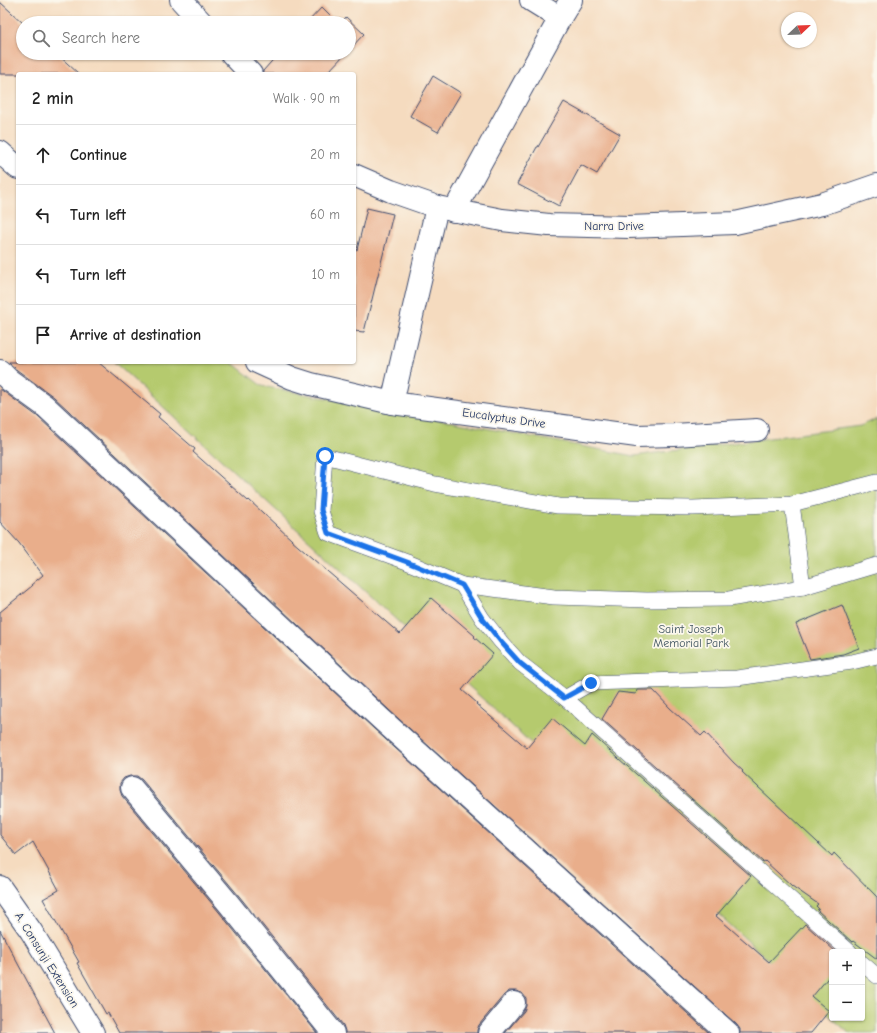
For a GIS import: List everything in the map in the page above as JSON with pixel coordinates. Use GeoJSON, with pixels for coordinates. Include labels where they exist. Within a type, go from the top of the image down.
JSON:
{"type":"FeatureCollection","features":[{"type":"Feature","properties":{"kind":"street"},"geometry":{"type":"LineString","coordinates":[[180,0],[195,16]]}},
{"type":"Feature","properties":{"kind":"street"},"geometry":{"type":"LineString","coordinates":[[531,0],[560,18]]}},
{"type":"Feature","properties":{"kind":"street"},"geometry":{"type":"LineString","coordinates":[[392,403],[446,209],[571,0]]}},
{"type":"Feature","properties":{"kind":"street"},"geometry":{"type":"LineString","coordinates":[[237,60],[248,72]]}},
{"type":"Feature","properties":{"kind":"street"},"geometry":{"type":"LineString","coordinates":[[0,152],[16,166]]}},
{"type":"Feature","properties":{"kind":"street","name":"Narra Drive"},"geometry":{"type":"LineString","coordinates":[[356,176],[391,191],[446,209],[502,220],[549,225],[629,227],[735,223],[822,204],[877,185]]}},
{"type":"Feature","properties":{"kind":"street","name":"Eucalyptus Drive"},"geometry":{"type":"LineString","coordinates":[[260,364],[292,378],[311,384],[392,403],[637,436],[757,430]]}},
{"type":"Feature","properties":{"kind":"street"},"geometry":{"type":"LineString","coordinates":[[0,371],[9,380],[44,406],[381,719],[728,1033]]}},
{"type":"Feature","properties":{"kind":"street"},"geometry":{"type":"LineString","coordinates":[[132,788],[229,904],[333,1033]]}},
{"type":"Feature","properties":{"kind":"street","name":"A. Consunji Extension"},"geometry":{"type":"LineString","coordinates":[[0,888],[31,931],[93,1033]]}},
{"type":"Feature","properties":{"kind":"street"},"geometry":{"type":"LineString","coordinates":[[489,1033],[514,1003]]}},
{"type":"Feature","properties":{"kind":"lane"},"geometry":{"type":"LineString","coordinates":[[877,482],[792,504],[693,508],[558,506],[435,484],[325,456],[321,510],[328,533],[407,562],[462,585],[554,597],[647,600],[729,599],[803,587],[877,565]]}},
{"type":"Feature","properties":{"kind":"lane"},"geometry":{"type":"LineString","coordinates":[[792,504],[803,587]]}},
{"type":"Feature","properties":{"kind":"lane"},"geometry":{"type":"LineString","coordinates":[[462,585],[482,618],[520,663],[564,698],[847,949]]}},
{"type":"Feature","properties":{"kind":"lane"},"geometry":{"type":"LineString","coordinates":[[564,698],[591,683],[737,678],[852,662],[877,656]]}},
{"type":"Feature","properties":{"kind":"lane"},"geometry":{"type":"LineString","coordinates":[[865,966],[877,976]]}},
{"type":"Feature","properties":{"kind":"green space","name":"Saint Joseph Memorial Park"},"geometry":{"type":"Polygon","coordinates":[[[116,364],[234,364],[262,386],[634,456],[860,426],[877,419],[877,1033],[849,1033],[835,1021],[865,1021],[865,949],[829,949],[829,1015],[116,364]]]}},
{"type":"Feature","properties":{"kind":"building"},"geometry":{"type":"Polygon","coordinates":[[[0,2],[16,17],[16,60],[64,60],[77,72],[16,72],[16,74],[0,74],[0,2]]]}},
{"type":"Feature","properties":{"kind":"building"},"geometry":{"type":"Polygon","coordinates":[[[322,7],[331,16],[314,16],[322,7]]]}},
{"type":"Feature","properties":{"kind":"building"},"geometry":{"type":"Polygon","coordinates":[[[356,26],[364,34],[356,43],[356,26]]]}},
{"type":"Feature","properties":{"kind":"building"},"geometry":{"type":"Polygon","coordinates":[[[273,60],[339,60],[328,72],[263,71],[273,60]]]}},
{"type":"Feature","properties":{"kind":"building"},"geometry":{"type":"Polygon","coordinates":[[[433,76],[461,93],[438,132],[410,116],[433,76]]]}},
{"type":"Feature","properties":{"kind":"building"},"geometry":{"type":"Polygon","coordinates":[[[564,102],[620,134],[597,174],[581,165],[559,206],[517,184],[564,102]]]}},
{"type":"Feature","properties":{"kind":"building"},"geometry":{"type":"Polygon","coordinates":[[[367,208],[393,214],[364,332],[356,331],[357,250],[367,208]]]}},
{"type":"Feature","properties":{"kind":"building"},"geometry":{"type":"Polygon","coordinates":[[[9,362],[16,362],[16,364],[100,364],[160,414],[158,417],[195,449],[193,452],[248,501],[249,500],[291,540],[400,634],[431,598],[475,636],[474,637],[493,654],[462,690],[477,703],[476,704],[527,748],[552,718],[585,746],[592,735],[751,876],[716,916],[769,962],[805,924],[833,949],[829,949],[829,977],[812,997],[829,1011],[811,1033],[740,1033],[740,1029],[736,1024],[389,710],[54,397],[17,370],[9,362]]]}},
{"type":"Feature","properties":{"kind":"building"},"geometry":{"type":"Polygon","coordinates":[[[0,389],[37,416],[373,728],[709,1033],[505,1033],[524,1011],[526,1006],[526,998],[522,993],[509,991],[479,1025],[477,1033],[345,1033],[343,1025],[239,896],[142,780],[137,776],[130,776],[124,778],[120,783],[122,796],[219,912],[317,1033],[119,1033],[108,1013],[106,1014],[77,963],[79,962],[43,899],[59,890],[33,842],[16,855],[0,835],[0,612],[43,575],[19,543],[0,522],[0,389]]]}},
{"type":"Feature","properties":{"kind":"building"},"geometry":{"type":"Polygon","coordinates":[[[842,605],[859,648],[843,654],[810,659],[796,624],[842,605]]]}},
{"type":"Feature","properties":{"kind":"building"},"geometry":{"type":"Polygon","coordinates":[[[637,690],[653,690],[670,708],[701,736],[705,732],[743,771],[742,772],[832,856],[834,853],[877,897],[877,959],[865,949],[853,941],[852,942],[817,910],[819,909],[816,906],[818,904],[792,886],[765,861],[763,862],[602,719],[618,692],[636,694],[637,690]]]}},
{"type":"Feature","properties":{"kind":"building"},"geometry":{"type":"Polygon","coordinates":[[[0,930],[25,977],[55,1033],[0,1033],[0,930]]]}},
{"type":"Feature","properties":{"kind":"route"},"geometry":{"type":"LineString","coordinates":[[325,456],[321,510],[328,533],[407,562],[462,585],[482,618],[501,642],[520,663],[564,698],[591,683]]}}]}
